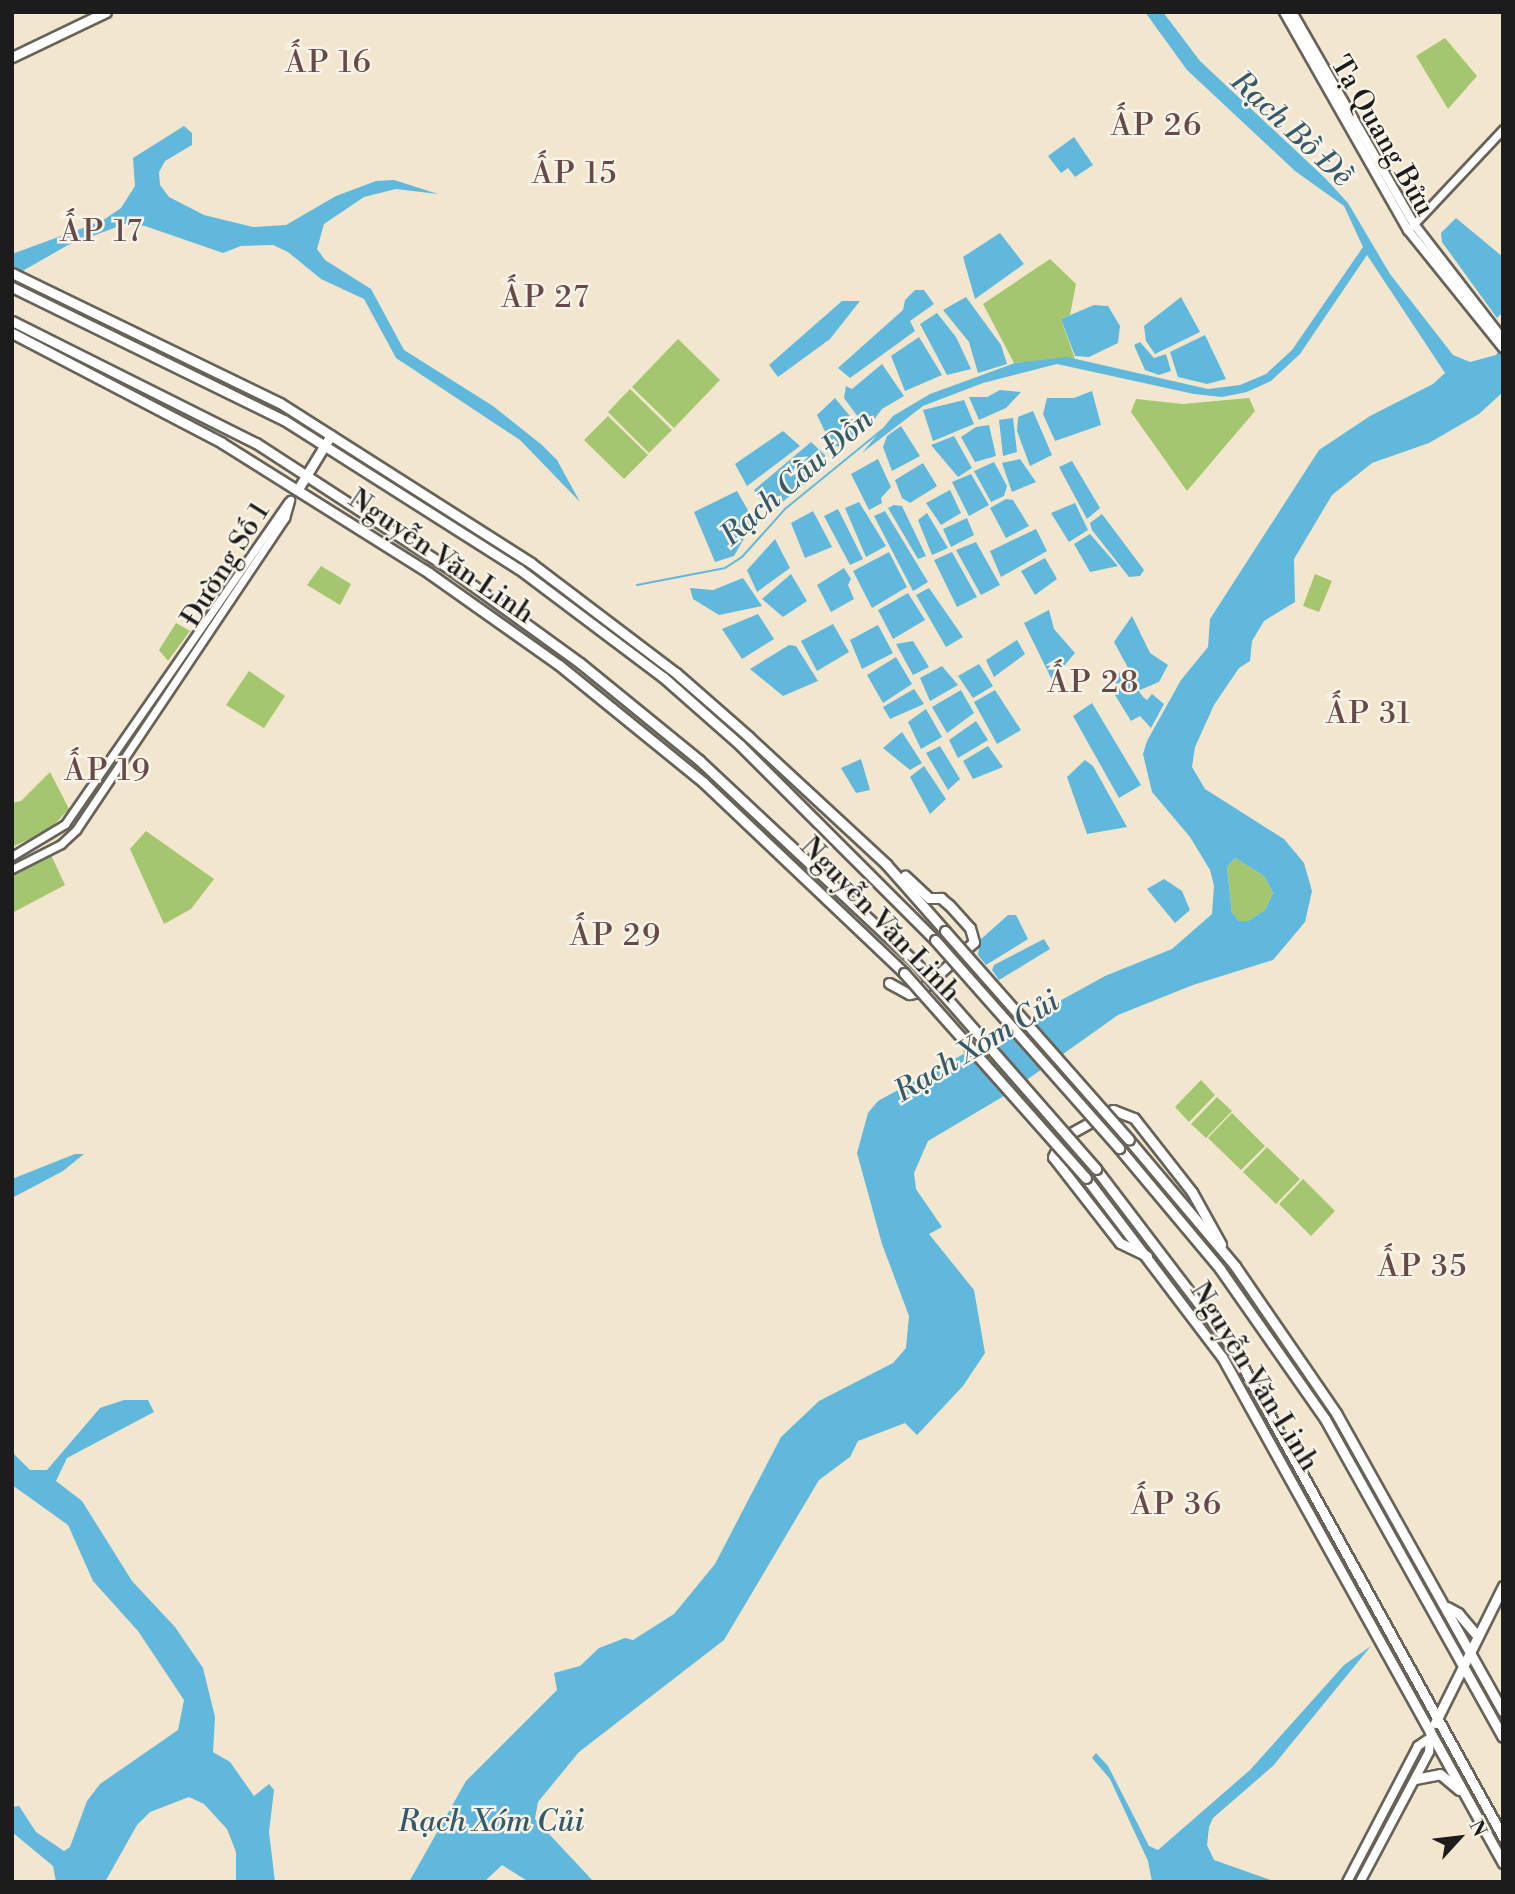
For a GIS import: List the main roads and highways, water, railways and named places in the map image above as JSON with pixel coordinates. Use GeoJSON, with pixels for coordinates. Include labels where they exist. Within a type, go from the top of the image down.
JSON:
{"type":"FeatureCollection","features":[{"type":"Feature","properties":{"kind":"main road"},"geometry":{"type":"LineString","coordinates":[[12,57],[106,12]]}},
{"type":"Feature","properties":{"kind":"main road","name":"Tạ Quang Bửu"},"geometry":{"type":"LineString","coordinates":[[1283,12],[1308,46]]}},
{"type":"Feature","properties":{"kind":"main road","name":"Tạ Quang Bửu"},"geometry":{"type":"LineString","coordinates":[[1292,12],[1308,46],[1411,227],[1449,277]]}},
{"type":"Feature","properties":{"kind":"main road","name":"Nguyễn Văn Linh"},"geometry":{"type":"LineString","coordinates":[[12,273],[219,370],[331,435],[531,563],[676,673],[886,864],[1224,1252],[1336,1413],[1447,1607],[1503,1712]]}},
{"type":"Feature","properties":{"kind":"main road"},"geometry":{"type":"LineString","coordinates":[[1449,277],[1503,340]]}},
{"type":"Feature","properties":{"kind":"main road"},"geometry":{"type":"LineString","coordinates":[[1449,277],[1503,348]]}},
{"type":"Feature","properties":{"kind":"main road","name":"Nguyễn Văn Linh"},"geometry":{"type":"LineString","coordinates":[[12,287],[215,383],[325,446],[519,569],[663,677],[842,842],[935,940],[1119,1148],[1220,1269],[1325,1419],[1464,1663],[1503,1737]]}},
{"type":"Feature","properties":{"kind":"main road","name":"Nguyễn Văn Linh"},"geometry":{"type":"LineString","coordinates":[[12,321],[170,398],[307,474],[580,663],[735,791],[915,962],[1096,1169],[1224,1335],[1321,1505],[1503,1837]]}},
{"type":"Feature","properties":{"kind":"main road","name":"Nguyễn Văn Linh"},"geometry":{"type":"LineString","coordinates":[[12,333],[222,443],[298,489],[429,573],[587,685],[779,849],[904,973],[1086,1178],[1222,1357],[1310,1511],[1429,1735],[1503,1863]]}},
{"type":"Feature","properties":{"kind":"main road"},"geometry":{"type":"LineString","coordinates":[[298,489],[331,435]]}},
{"type":"Feature","properties":{"kind":"main road"},"geometry":{"type":"LineString","coordinates":[[886,864],[893,864],[929,898],[941,898],[974,938],[971,946],[919,992],[909,994],[889,983]]}},
{"type":"Feature","properties":{"kind":"main road"},"geometry":{"type":"LineString","coordinates":[[1147,1256],[1120,1243],[1053,1157],[1054,1147],[1062,1138],[1113,1110],[1134,1118],[1174,1168],[1224,1252]]}},
{"type":"Feature","properties":{"kind":"main road"},"geometry":{"type":"LineString","coordinates":[[1310,1511],[1321,1505]]}},
{"type":"Feature","properties":{"kind":"main road"},"geometry":{"type":"LineString","coordinates":[[1347,1882],[1418,1746],[1429,1735],[1503,1586]]}},
{"type":"Feature","properties":{"kind":"main road"},"geometry":{"type":"LineString","coordinates":[[1447,1607],[1458,1613],[1477,1636]]}},
{"type":"Feature","properties":{"kind":"main road"},"geometry":{"type":"LineString","coordinates":[[1360,1882],[1429,1752],[1429,1735]]}},
{"type":"Feature","properties":{"kind":"main road"},"geometry":{"type":"LineString","coordinates":[[1415,1779],[1440,1774],[1470,1802]]}},
{"type":"Feature","properties":{"kind":"water","name":"Rạch Xóm Củi"},"geometry":{"type":"Polygon","coordinates":[[[1145,12],[1163,12],[1200,61],[1325,178],[1348,203],[1390,274],[1453,355],[1470,362],[1496,355],[1503,344],[1503,392],[1479,414],[1429,443],[1372,463],[1332,495],[1294,559],[1295,602],[1264,621],[1252,641],[1250,661],[1239,668],[1214,705],[1195,747],[1192,767],[1205,789],[1284,839],[1304,863],[1312,891],[1305,922],[1273,960],[1193,985],[1118,1015],[1004,1096],[928,1141],[914,1173],[916,1189],[942,1227],[929,1234],[974,1290],[985,1353],[963,1386],[917,1435],[905,1423],[858,1441],[850,1457],[819,1480],[724,1640],[579,1752],[538,1802],[535,1819],[594,1882],[529,1882],[502,1865],[484,1882],[409,1882],[466,1781],[557,1690],[554,1673],[580,1666],[599,1648],[625,1638],[633,1640],[674,1614],[715,1564],[781,1437],[819,1401],[893,1363],[906,1348],[909,1316],[882,1244],[857,1153],[868,1113],[878,1101],[1105,976],[1172,949],[1212,914],[1214,886],[1210,870],[1190,837],[1152,792],[1143,754],[1147,741],[1181,680],[1208,647],[1210,619],[1319,450],[1370,416],[1433,384],[1445,373],[1367,255],[1300,354],[1271,381],[1247,392],[1222,397],[1194,394],[1057,364],[983,383],[923,406],[862,453],[893,416],[930,394],[1015,363],[1067,357],[1208,389],[1240,385],[1266,374],[1292,350],[1363,247],[1344,206],[1295,171],[1187,70],[1145,12]],[[1235,858],[1227,867],[1232,913],[1239,921],[1248,921],[1265,910],[1273,893],[1264,876],[1235,858]]]}},
{"type":"Feature","properties":{"kind":"water"},"geometry":{"type":"Polygon","coordinates":[[[184,126],[192,133],[192,145],[165,161],[159,172],[160,185],[169,197],[204,215],[253,227],[286,225],[336,196],[376,181],[394,180],[438,194],[396,189],[364,197],[324,224],[317,249],[325,260],[371,289],[404,350],[493,406],[542,445],[557,460],[580,502],[520,440],[396,358],[364,299],[321,279],[288,252],[273,245],[241,246],[223,253],[145,226],[125,224],[68,245],[12,277],[12,254],[102,221],[121,208],[135,186],[133,158],[184,126]]]}},
{"type":"Feature","properties":{"kind":"water"},"geometry":{"type":"Polygon","coordinates":[[[1074,137],[1093,165],[1075,177],[1068,168],[1061,173],[1048,156],[1074,137]]]}},
{"type":"Feature","properties":{"kind":"water"},"geometry":{"type":"Polygon","coordinates":[[[1456,218],[1503,257],[1503,312],[1497,318],[1442,242],[1441,233],[1456,218]]]}},
{"type":"Feature","properties":{"kind":"water"},"geometry":{"type":"Polygon","coordinates":[[[1000,233],[1024,264],[975,299],[963,257],[1000,233]]]}},
{"type":"Feature","properties":{"kind":"water"},"geometry":{"type":"Polygon","coordinates":[[[915,290],[924,290],[934,304],[910,321],[915,331],[850,378],[838,368],[903,310],[905,300],[915,290]]]}},
{"type":"Feature","properties":{"kind":"water"},"geometry":{"type":"Polygon","coordinates":[[[966,297],[1001,345],[1007,364],[978,373],[969,342],[943,310],[966,297]]]}},
{"type":"Feature","properties":{"kind":"water"},"geometry":{"type":"Polygon","coordinates":[[[1181,297],[1200,332],[1155,354],[1146,341],[1144,326],[1181,297]]]}},
{"type":"Feature","properties":{"kind":"water"},"geometry":{"type":"Polygon","coordinates":[[[842,301],[860,301],[830,339],[778,377],[769,365],[842,301]]]}},
{"type":"Feature","properties":{"kind":"water"},"geometry":{"type":"Polygon","coordinates":[[[1094,305],[1108,306],[1120,326],[1118,343],[1089,357],[1075,356],[1061,319],[1094,305]]]}},
{"type":"Feature","properties":{"kind":"water"},"geometry":{"type":"Polygon","coordinates":[[[937,313],[956,337],[971,369],[947,375],[920,324],[937,313]]]}},
{"type":"Feature","properties":{"kind":"water"},"geometry":{"type":"Polygon","coordinates":[[[1205,335],[1226,379],[1207,384],[1178,377],[1170,352],[1205,335]]]}},
{"type":"Feature","properties":{"kind":"water"},"geometry":{"type":"Polygon","coordinates":[[[919,337],[942,375],[905,391],[891,356],[919,337]]]}},
{"type":"Feature","properties":{"kind":"water"},"geometry":{"type":"Polygon","coordinates":[[[1140,342],[1154,358],[1166,354],[1171,371],[1159,375],[1145,370],[1134,345],[1140,342]]]}},
{"type":"Feature","properties":{"kind":"water"},"geometry":{"type":"Polygon","coordinates":[[[882,364],[904,396],[882,409],[867,429],[844,398],[846,386],[852,389],[882,364]]]}},
{"type":"Feature","properties":{"kind":"water"},"geometry":{"type":"Polygon","coordinates":[[[1000,390],[1021,392],[1006,408],[979,420],[969,397],[987,397],[1000,390]]]}},
{"type":"Feature","properties":{"kind":"water"},"geometry":{"type":"Polygon","coordinates":[[[1092,391],[1101,425],[1055,441],[1043,414],[1047,398],[1074,398],[1092,391]]]}},
{"type":"Feature","properties":{"kind":"water"},"geometry":{"type":"Polygon","coordinates":[[[835,398],[863,432],[839,447],[831,444],[817,415],[835,398]]]}},
{"type":"Feature","properties":{"kind":"water"},"geometry":{"type":"Polygon","coordinates":[[[964,400],[974,424],[933,441],[923,410],[964,400]]]}},
{"type":"Feature","properties":{"kind":"water"},"geometry":{"type":"Polygon","coordinates":[[[1033,411],[1052,455],[1030,466],[1017,431],[1018,417],[1033,411]]]}},
{"type":"Feature","properties":{"kind":"water"},"geometry":{"type":"Polygon","coordinates":[[[1013,418],[1017,452],[1003,456],[999,420],[1013,418]]]}},
{"type":"Feature","properties":{"kind":"water"},"geometry":{"type":"Polygon","coordinates":[[[989,425],[996,456],[975,462],[961,437],[976,427],[989,425]]]}},
{"type":"Feature","properties":{"kind":"water"},"geometry":{"type":"Polygon","coordinates":[[[901,426],[920,456],[892,471],[883,447],[887,436],[901,426]]]}},
{"type":"Feature","properties":{"kind":"water"},"geometry":{"type":"Polygon","coordinates":[[[783,431],[800,446],[747,486],[735,464],[783,431]]]}},
{"type":"Feature","properties":{"kind":"water"},"geometry":{"type":"Polygon","coordinates":[[[954,436],[972,468],[958,477],[931,445],[954,436]]]}},
{"type":"Feature","properties":{"kind":"water"},"geometry":{"type":"Polygon","coordinates":[[[811,442],[825,455],[825,467],[769,513],[754,490],[811,442]]]}},
{"type":"Feature","properties":{"kind":"water"},"geometry":{"type":"Polygon","coordinates":[[[878,459],[891,487],[881,498],[882,503],[869,510],[851,474],[878,459]]]}},
{"type":"Feature","properties":{"kind":"water"},"geometry":{"type":"Polygon","coordinates":[[[1020,459],[1036,482],[1012,492],[1002,463],[1020,459]]]}},
{"type":"Feature","properties":{"kind":"water"},"geometry":{"type":"Polygon","coordinates":[[[1072,461],[1100,508],[1087,519],[1059,467],[1072,461]]]}},
{"type":"Feature","properties":{"kind":"water"},"geometry":{"type":"Polygon","coordinates":[[[994,462],[1007,486],[1004,496],[991,502],[974,471],[994,462]]]}},
{"type":"Feature","properties":{"kind":"water"},"geometry":{"type":"Polygon","coordinates":[[[923,463],[937,486],[910,503],[902,498],[895,480],[923,463]]]}},
{"type":"Feature","properties":{"kind":"water"},"geometry":{"type":"Polygon","coordinates":[[[971,474],[989,505],[969,516],[952,482],[971,474]]]}},
{"type":"Feature","properties":{"kind":"water"},"geometry":{"type":"Polygon","coordinates":[[[950,490],[961,513],[941,525],[926,503],[950,490]]]}},
{"type":"Feature","properties":{"kind":"water"},"geometry":{"type":"Polygon","coordinates":[[[737,491],[757,526],[746,535],[734,556],[715,562],[694,512],[737,491]]]}},
{"type":"Feature","properties":{"kind":"water"},"geometry":{"type":"Polygon","coordinates":[[[1006,499],[1013,500],[1029,526],[1006,538],[990,508],[1006,499]]]}},
{"type":"Feature","properties":{"kind":"water"},"geometry":{"type":"Polygon","coordinates":[[[859,502],[886,546],[866,557],[845,508],[859,502]]]}},
{"type":"Feature","properties":{"kind":"water"},"geometry":{"type":"Polygon","coordinates":[[[1075,503],[1088,530],[1069,542],[1051,513],[1075,503]]]}},
{"type":"Feature","properties":{"kind":"water"},"geometry":{"type":"Polygon","coordinates":[[[894,505],[902,506],[926,556],[918,559],[888,508],[894,505]]]}},
{"type":"Feature","properties":{"kind":"water"},"geometry":{"type":"Polygon","coordinates":[[[838,509],[863,559],[850,565],[824,516],[838,509]]]}},
{"type":"Feature","properties":{"kind":"water"},"geometry":{"type":"Polygon","coordinates":[[[813,511],[832,547],[805,558],[791,523],[813,511]]]}},
{"type":"Feature","properties":{"kind":"water"},"geometry":{"type":"Polygon","coordinates":[[[885,511],[928,582],[913,591],[874,516],[885,511]]]}},
{"type":"Feature","properties":{"kind":"water"},"geometry":{"type":"Polygon","coordinates":[[[927,513],[948,548],[932,555],[918,520],[927,513]]]}},
{"type":"Feature","properties":{"kind":"water"},"geometry":{"type":"Polygon","coordinates":[[[1102,514],[1144,570],[1140,576],[1129,577],[1092,530],[1090,523],[1102,514]]]}},
{"type":"Feature","properties":{"kind":"water"},"geometry":{"type":"Polygon","coordinates":[[[967,518],[974,535],[951,547],[943,529],[967,518]]]}},
{"type":"Feature","properties":{"kind":"water"},"geometry":{"type":"Polygon","coordinates":[[[1036,529],[1047,551],[1001,577],[990,551],[1036,529]]]}},
{"type":"Feature","properties":{"kind":"water"},"geometry":{"type":"Polygon","coordinates":[[[1090,534],[1118,566],[1090,572],[1074,544],[1090,534]]]}},
{"type":"Feature","properties":{"kind":"water"},"geometry":{"type":"Polygon","coordinates":[[[775,539],[790,568],[757,592],[747,570],[775,539]]]}},
{"type":"Feature","properties":{"kind":"water"},"geometry":{"type":"Polygon","coordinates":[[[976,542],[1000,585],[981,595],[956,550],[976,542]]]}},
{"type":"Feature","properties":{"kind":"water"},"geometry":{"type":"Polygon","coordinates":[[[889,552],[907,587],[872,608],[853,571],[889,552]]]}},
{"type":"Feature","properties":{"kind":"water"},"geometry":{"type":"Polygon","coordinates":[[[952,552],[977,597],[957,607],[934,560],[952,552]]]}},
{"type":"Feature","properties":{"kind":"water"},"geometry":{"type":"Polygon","coordinates":[[[1045,558],[1057,579],[1035,595],[1021,571],[1045,558]]]}},
{"type":"Feature","properties":{"kind":"water"},"geometry":{"type":"Polygon","coordinates":[[[844,568],[851,579],[848,585],[854,599],[831,612],[817,585],[844,568]]]}},
{"type":"Feature","properties":{"kind":"water"},"geometry":{"type":"Polygon","coordinates":[[[791,574],[807,601],[783,617],[762,599],[791,574]]]}},
{"type":"Feature","properties":{"kind":"water"},"geometry":{"type":"Polygon","coordinates":[[[743,578],[762,606],[719,615],[693,599],[690,588],[713,590],[743,578]]]}},
{"type":"Feature","properties":{"kind":"water"},"geometry":{"type":"Polygon","coordinates":[[[929,588],[963,637],[946,647],[916,595],[929,588]]]}},
{"type":"Feature","properties":{"kind":"water"},"geometry":{"type":"Polygon","coordinates":[[[908,593],[925,620],[893,639],[878,610],[908,593]]]}},
{"type":"Feature","properties":{"kind":"water"},"geometry":{"type":"Polygon","coordinates":[[[1049,610],[1054,629],[1075,653],[1052,680],[1024,623],[1049,610]]]}},
{"type":"Feature","properties":{"kind":"water"},"geometry":{"type":"Polygon","coordinates":[[[758,614],[774,639],[742,659],[722,629],[758,614]]]}},
{"type":"Feature","properties":{"kind":"water"},"geometry":{"type":"Polygon","coordinates":[[[1132,616],[1150,653],[1168,665],[1159,682],[1140,690],[1114,642],[1132,616]]]}},
{"type":"Feature","properties":{"kind":"water"},"geometry":{"type":"Polygon","coordinates":[[[833,624],[849,652],[817,671],[801,641],[833,624]]]}},
{"type":"Feature","properties":{"kind":"water"},"geometry":{"type":"Polygon","coordinates":[[[878,625],[893,653],[862,669],[850,640],[878,625]]]}},
{"type":"Feature","properties":{"kind":"water"},"geometry":{"type":"Polygon","coordinates":[[[1017,640],[1025,654],[994,677],[986,660],[1017,640]]]}},
{"type":"Feature","properties":{"kind":"water"},"geometry":{"type":"Polygon","coordinates":[[[913,641],[929,667],[913,675],[896,644],[913,641]]]}},
{"type":"Feature","properties":{"kind":"water"},"geometry":{"type":"Polygon","coordinates":[[[789,645],[796,646],[818,681],[783,696],[750,669],[789,645]]]}},
{"type":"Feature","properties":{"kind":"water"},"geometry":{"type":"Polygon","coordinates":[[[896,657],[912,684],[883,703],[867,675],[896,657]]]}},
{"type":"Feature","properties":{"kind":"water"},"geometry":{"type":"Polygon","coordinates":[[[979,664],[993,686],[973,698],[958,676],[979,664]]]}},
{"type":"Feature","properties":{"kind":"water"},"geometry":{"type":"Polygon","coordinates":[[[942,666],[958,685],[930,701],[920,678],[942,666]]]}},
{"type":"Feature","properties":{"kind":"water"},"geometry":{"type":"Polygon","coordinates":[[[1124,669],[1143,697],[1147,700],[1152,694],[1164,704],[1151,728],[1140,716],[1131,721],[1115,695],[1118,689],[1113,678],[1124,669]]]}},
{"type":"Feature","properties":{"kind":"water"},"geometry":{"type":"Polygon","coordinates":[[[914,689],[924,704],[890,719],[883,707],[914,689]]]}},
{"type":"Feature","properties":{"kind":"water"},"geometry":{"type":"Polygon","coordinates":[[[961,690],[974,713],[947,733],[932,707],[961,690]]]}},
{"type":"Feature","properties":{"kind":"water"},"geometry":{"type":"Polygon","coordinates":[[[995,690],[1021,730],[997,744],[974,702],[995,690]]]}},
{"type":"Feature","properties":{"kind":"water"},"geometry":{"type":"Polygon","coordinates":[[[1092,703],[1141,785],[1119,798],[1073,716],[1092,703]]]}},
{"type":"Feature","properties":{"kind":"water"},"geometry":{"type":"Polygon","coordinates":[[[926,709],[942,737],[921,749],[908,722],[926,709]]]}},
{"type":"Feature","properties":{"kind":"water"},"geometry":{"type":"Polygon","coordinates":[[[976,721],[988,740],[958,758],[949,740],[976,721]]]}},
{"type":"Feature","properties":{"kind":"water"},"geometry":{"type":"Polygon","coordinates":[[[902,732],[922,763],[910,770],[883,748],[902,732]]]}},
{"type":"Feature","properties":{"kind":"water"},"geometry":{"type":"Polygon","coordinates":[[[940,746],[960,779],[948,790],[926,753],[940,746]]]}},
{"type":"Feature","properties":{"kind":"water"},"geometry":{"type":"Polygon","coordinates":[[[988,746],[1003,767],[973,779],[963,761],[988,746]]]}},
{"type":"Feature","properties":{"kind":"water"},"geometry":{"type":"Polygon","coordinates":[[[861,759],[870,790],[856,793],[841,768],[861,759]]]}},
{"type":"Feature","properties":{"kind":"water"},"geometry":{"type":"Polygon","coordinates":[[[1085,760],[1093,766],[1127,827],[1087,834],[1067,777],[1085,760]]]}},
{"type":"Feature","properties":{"kind":"water"},"geometry":{"type":"Polygon","coordinates":[[[924,766],[946,799],[930,814],[910,777],[924,766]]]}},
{"type":"Feature","properties":{"kind":"water"},"geometry":{"type":"Polygon","coordinates":[[[1164,879],[1182,891],[1190,910],[1175,923],[1147,889],[1164,879]]]}},
{"type":"Feature","properties":{"kind":"water"},"geometry":{"type":"Polygon","coordinates":[[[1008,915],[1016,915],[1028,939],[986,965],[978,955],[980,940],[1008,915]]]}},
{"type":"Feature","properties":{"kind":"water"},"geometry":{"type":"Polygon","coordinates":[[[1044,939],[1050,949],[999,980],[992,970],[994,965],[1044,939]]]}},
{"type":"Feature","properties":{"kind":"water"},"geometry":{"type":"Polygon","coordinates":[[[75,1154],[84,1154],[63,1171],[12,1198],[12,1179],[75,1154]]]}},
{"type":"Feature","properties":{"kind":"water"},"geometry":{"type":"Polygon","coordinates":[[[124,1400],[148,1400],[154,1412],[67,1458],[56,1481],[82,1501],[132,1581],[175,1627],[203,1668],[215,1717],[213,1752],[230,1762],[254,1796],[269,1784],[274,1790],[269,1832],[275,1882],[236,1882],[236,1852],[227,1829],[204,1804],[189,1797],[150,1812],[137,1825],[105,1882],[56,1882],[53,1866],[12,1832],[12,1807],[19,1806],[36,1832],[64,1851],[70,1847],[87,1801],[100,1784],[178,1730],[184,1700],[138,1631],[93,1581],[68,1525],[12,1485],[12,1452],[30,1470],[47,1470],[100,1408],[124,1400]]]}},
{"type":"Feature","properties":{"kind":"water"},"geometry":{"type":"Polygon","coordinates":[[[1371,1646],[1273,1766],[1213,1818],[1209,1827],[1207,1845],[1214,1860],[1276,1882],[1152,1882],[1148,1861],[1110,1779],[1092,1758],[1096,1753],[1108,1766],[1149,1846],[1158,1850],[1250,1770],[1344,1665],[1371,1646]]]}},
{"type":"Feature","properties":{"kind":"waterway","name":"Rạch Cầu Đồn"},"geometry":{"type":"LineString","coordinates":[[637,585],[725,568],[742,557],[785,509],[882,430]]}},
{"type":"Feature","properties":{"kind":"district","name":"ẤP 16"},"geometry":{"type":"Point","coordinates":[329,63]}},
{"type":"Feature","properties":{"kind":"district","name":"ẤP 26"},"geometry":{"type":"Point","coordinates":[1157,126]}},
{"type":"Feature","properties":{"kind":"district","name":"ẤP 15"},"geometry":{"type":"Point","coordinates":[575,174]}},
{"type":"Feature","properties":{"kind":"district","name":"ẤP 17"},"geometry":{"type":"Point","coordinates":[102,232]}},
{"type":"Feature","properties":{"kind":"district","name":"ẤP 27"},"geometry":{"type":"Point","coordinates":[546,298]}},
{"type":"Feature","properties":{"kind":"district","name":"ẤP 28"},"geometry":{"type":"Point","coordinates":[1094,683]}},
{"type":"Feature","properties":{"kind":"district","name":"ẤP 31"},"geometry":{"type":"Point","coordinates":[1369,714]}},
{"type":"Feature","properties":{"kind":"district","name":"ẤP 19"},"geometry":{"type":"Point","coordinates":[108,771]}},
{"type":"Feature","properties":{"kind":"district","name":"ẤP 29"},"geometry":{"type":"Point","coordinates":[616,936]}},
{"type":"Feature","properties":{"kind":"district","name":"ẤP 35"},"geometry":{"type":"Point","coordinates":[1423,1267]}},
{"type":"Feature","properties":{"kind":"district","name":"ẤP 36"},"geometry":{"type":"Point","coordinates":[1177,1505]}},
{"type":"Feature","properties":{"kind":"water label","name":"Rạch Bồ Đề"},"geometry":{"type":"Point","coordinates":[1291,129]}}]}
